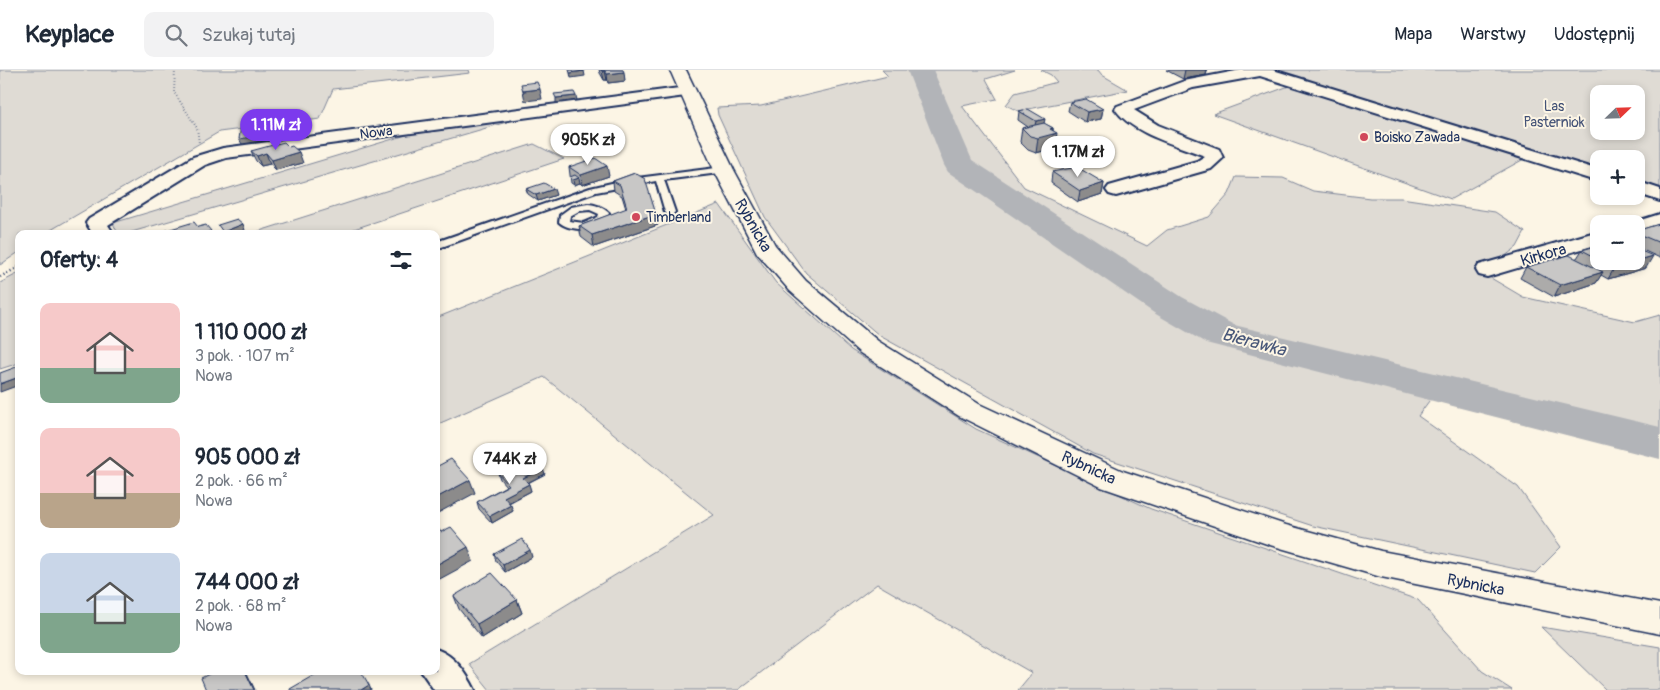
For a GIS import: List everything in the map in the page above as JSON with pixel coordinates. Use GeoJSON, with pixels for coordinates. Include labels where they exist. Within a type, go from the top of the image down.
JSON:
{"type":"FeatureCollection","features":[{"type":"Feature","properties":{"kind":"main road","name":"Rybnicka"},"geometry":{"type":"LineString","coordinates":[[683,81],[724,170],[765,248],[798,286],[869,347],[969,410],[1112,479],[1282,536],[1381,564],[1660,619]]}},
{"type":"Feature","properties":{"kind":"street"},"geometry":{"type":"LineString","coordinates":[[1116,190],[1204,165],[1214,158],[1213,153],[1146,125],[1130,116],[1123,109],[1189,84],[1259,71],[1590,173]]}},
{"type":"Feature","properties":{"kind":"street","name":"Nowa"},"geometry":{"type":"LineString","coordinates":[[101,230],[96,224],[199,161],[223,152],[683,81]]}},
{"type":"Feature","properties":{"kind":"street"},"geometry":{"type":"LineString","coordinates":[[1645,190],[1660,195]]}},
{"type":"Feature","properties":{"kind":"street"},"geometry":{"type":"LineString","coordinates":[[1645,224],[1660,220]]}},
{"type":"Feature","properties":{"kind":"street","name":"Kirkora"},"geometry":{"type":"LineString","coordinates":[[1487,270],[1590,241]]}},
{"type":"Feature","properties":{"kind":"street"},"geometry":{"type":"LineString","coordinates":[[440,670],[456,690]]}},
{"type":"Feature","properties":{"kind":"lane"},"geometry":{"type":"LineString","coordinates":[[440,245],[560,201],[613,185],[724,170]]}},
{"type":"Feature","properties":{"kind":"lane"},"geometry":{"type":"LineString","coordinates":[[659,178],[670,212]]}},
{"type":"Feature","properties":{"kind":"lane"},"geometry":{"type":"LineString","coordinates":[[560,201],[573,210]]}},
{"type":"Feature","properties":{"kind":"path"},"geometry":{"type":"LineString","coordinates":[[175,70],[174,92],[197,128],[201,152],[183,154],[199,161]]}},
{"type":"Feature","properties":{"kind":"path"},"geometry":{"type":"LineString","coordinates":[[0,277],[15,268]]}},
{"type":"Feature","properties":{"kind":"green space"},"geometry":{"type":"Polygon","coordinates":[[[0,70],[469,70],[470,73],[333,89],[320,119],[219,132],[51,230],[15,230],[15,255],[0,265],[0,70]]]}},
{"type":"Feature","properties":{"kind":"green space"},"geometry":{"type":"Polygon","coordinates":[[[882,70],[1015,70],[986,79],[997,99],[962,106],[1024,187],[1147,246],[1167,230],[1209,217],[1229,194],[1236,177],[1283,178],[1313,191],[1370,198],[1401,198],[1495,212],[1525,232],[1517,247],[1487,270],[1479,271],[1523,297],[1635,322],[1660,315],[1660,435],[1443,382],[1418,416],[1518,487],[1561,547],[1535,573],[1313,526],[1093,454],[880,336],[806,273],[765,217],[718,115],[717,108],[761,106],[888,76],[882,70]]]}},
{"type":"Feature","properties":{"kind":"green space"},"geometry":{"type":"Polygon","coordinates":[[[1041,70],[1098,70],[1102,75],[1128,90],[1018,111],[1006,105],[1015,93],[1057,82],[1051,75],[1041,70]]]}},
{"type":"Feature","properties":{"kind":"green space","name":"Las Pasterniok"},"geometry":{"type":"Polygon","coordinates":[[[1264,70],[1660,70],[1660,193],[1645,189],[1645,150],[1590,150],[1590,171],[1264,70]]]}},
{"type":"Feature","properties":{"kind":"green space","name":"Boisko Zawada"},"geometry":{"type":"Polygon","coordinates":[[[1289,86],[1524,159],[1451,199],[1213,114],[1289,86]]]}},
{"type":"Feature","properties":{"kind":"green space"},"geometry":{"type":"Polygon","coordinates":[[[534,114],[139,230],[116,230],[113,223],[433,127],[534,114]]]}},
{"type":"Feature","properties":{"kind":"green space"},"geometry":{"type":"Polygon","coordinates":[[[534,144],[564,159],[351,230],[263,230],[534,144]]]}},
{"type":"Feature","properties":{"kind":"green space"},"geometry":{"type":"Polygon","coordinates":[[[719,204],[776,283],[851,350],[976,429],[1151,509],[1418,600],[1482,671],[1512,690],[1018,690],[1032,673],[877,584],[738,690],[490,690],[469,664],[714,515],[544,377],[440,423],[440,316],[719,204]]]}},
{"type":"Feature","properties":{"kind":"green space"},"geometry":{"type":"Polygon","coordinates":[[[15,275],[15,364],[0,369],[0,283],[15,275]]]}},
{"type":"Feature","properties":{"kind":"green space"},"geometry":{"type":"Polygon","coordinates":[[[1541,627],[1660,647],[1660,690],[1606,690],[1541,627]]]}},
{"type":"Feature","properties":{"kind":"building"},"geometry":{"type":"Polygon","coordinates":[[[569,70],[584,70],[584,71],[570,73],[569,70]]]}},
{"type":"Feature","properties":{"kind":"building"},"geometry":{"type":"Polygon","coordinates":[[[601,70],[623,70],[624,72],[607,74],[601,70]]]}},
{"type":"Feature","properties":{"kind":"building"},"geometry":{"type":"Polygon","coordinates":[[[537,82],[540,89],[523,91],[521,84],[537,82]]]}},
{"type":"Feature","properties":{"kind":"building"},"geometry":{"type":"Polygon","coordinates":[[[574,92],[576,96],[556,98],[554,94],[574,92]]]}},
{"type":"Feature","properties":{"kind":"building"},"geometry":{"type":"Polygon","coordinates":[[[1086,99],[1103,109],[1087,112],[1070,102],[1086,99]]]}},
{"type":"Feature","properties":{"kind":"building"},"geometry":{"type":"Polygon","coordinates":[[[1028,109],[1045,119],[1036,121],[1019,111],[1028,109]]]}},
{"type":"Feature","properties":{"kind":"building"},"geometry":{"type":"Polygon","coordinates":[[[271,123],[270,125],[255,127],[255,129],[275,127],[273,134],[239,139],[241,126],[271,123]]]}},
{"type":"Feature","properties":{"kind":"building"},"geometry":{"type":"Polygon","coordinates":[[[1044,123],[1053,128],[1050,129],[1057,133],[1038,138],[1030,136],[1022,128],[1044,123]]]}},
{"type":"Feature","properties":{"kind":"building"},"geometry":{"type":"Polygon","coordinates":[[[284,142],[299,152],[272,160],[266,153],[257,156],[251,151],[284,142]]]}},
{"type":"Feature","properties":{"kind":"building"},"geometry":{"type":"Polygon","coordinates":[[[595,158],[607,166],[581,175],[569,167],[595,158]]]}},
{"type":"Feature","properties":{"kind":"building"},"geometry":{"type":"Polygon","coordinates":[[[1077,167],[1104,183],[1080,191],[1052,172],[1077,167]]]}},
{"type":"Feature","properties":{"kind":"building"},"geometry":{"type":"Polygon","coordinates":[[[635,173],[645,179],[656,214],[592,235],[579,226],[627,208],[620,185],[613,181],[635,173]]]}},
{"type":"Feature","properties":{"kind":"building"},"geometry":{"type":"Polygon","coordinates":[[[575,175],[579,178],[573,180],[570,177],[575,175]]]}},
{"type":"Feature","properties":{"kind":"building"},"geometry":{"type":"Polygon","coordinates":[[[544,183],[554,189],[536,195],[526,189],[544,183]]]}},
{"type":"Feature","properties":{"kind":"building"},"geometry":{"type":"Polygon","coordinates":[[[237,219],[243,224],[228,230],[222,230],[218,225],[237,219]]]}},
{"type":"Feature","properties":{"kind":"building"},"geometry":{"type":"Polygon","coordinates":[[[194,222],[198,227],[206,225],[210,230],[167,230],[194,222]]]}},
{"type":"Feature","properties":{"kind":"building"},"geometry":{"type":"Polygon","coordinates":[[[1660,224],[1660,243],[1645,237],[1645,228],[1660,224]]]}},
{"type":"Feature","properties":{"kind":"building"},"geometry":{"type":"Polygon","coordinates":[[[1590,248],[1590,254],[1582,250],[1590,248]]]}},
{"type":"Feature","properties":{"kind":"building"},"geometry":{"type":"Polygon","coordinates":[[[1645,253],[1653,256],[1645,258],[1645,253]]]}},
{"type":"Feature","properties":{"kind":"building"},"geometry":{"type":"Polygon","coordinates":[[[1569,255],[1590,266],[1590,270],[1603,272],[1560,285],[1526,267],[1569,255]]]}},
{"type":"Feature","properties":{"kind":"building"},"geometry":{"type":"Polygon","coordinates":[[[15,367],[15,378],[0,384],[0,373],[15,367]]]}},
{"type":"Feature","properties":{"kind":"building"},"geometry":{"type":"Polygon","coordinates":[[[531,456],[543,468],[523,478],[529,484],[504,497],[511,505],[490,516],[477,502],[509,485],[498,473],[531,456]]]}},
{"type":"Feature","properties":{"kind":"building"},"geometry":{"type":"Polygon","coordinates":[[[451,459],[470,480],[440,496],[440,465],[451,459]]]}},
{"type":"Feature","properties":{"kind":"building"},"geometry":{"type":"Polygon","coordinates":[[[451,527],[468,547],[440,563],[440,531],[451,527]]]}},
{"type":"Feature","properties":{"kind":"building"},"geometry":{"type":"Polygon","coordinates":[[[522,539],[530,550],[503,565],[494,554],[522,539]]]}},
{"type":"Feature","properties":{"kind":"building"},"geometry":{"type":"Polygon","coordinates":[[[492,573],[517,600],[477,624],[454,596],[492,573]]]}},
{"type":"Feature","properties":{"kind":"building"},"geometry":{"type":"Polygon","coordinates":[[[207,675],[247,675],[254,690],[220,690],[219,688],[216,690],[206,690],[201,678],[207,675]]]}},
{"type":"Feature","properties":{"kind":"building"},"geometry":{"type":"Polygon","coordinates":[[[314,675],[363,675],[369,685],[361,690],[290,689],[314,675]]]}},
{"type":"Feature","properties":{"kind":"waterway","name":"Bierawka"},"geometry":{"type":"LineString","coordinates":[[920,70],[959,165],[1168,305],[1220,334],[1660,443]]}},
{"type":"Feature","properties":{"kind":"place","name":"Boisko Zawada"},"geometry":{"type":"Point","coordinates":[1364,137]}},
{"type":"Feature","properties":{"kind":"place","name":"Timberland"},"geometry":{"type":"Point","coordinates":[636,217]}}]}
